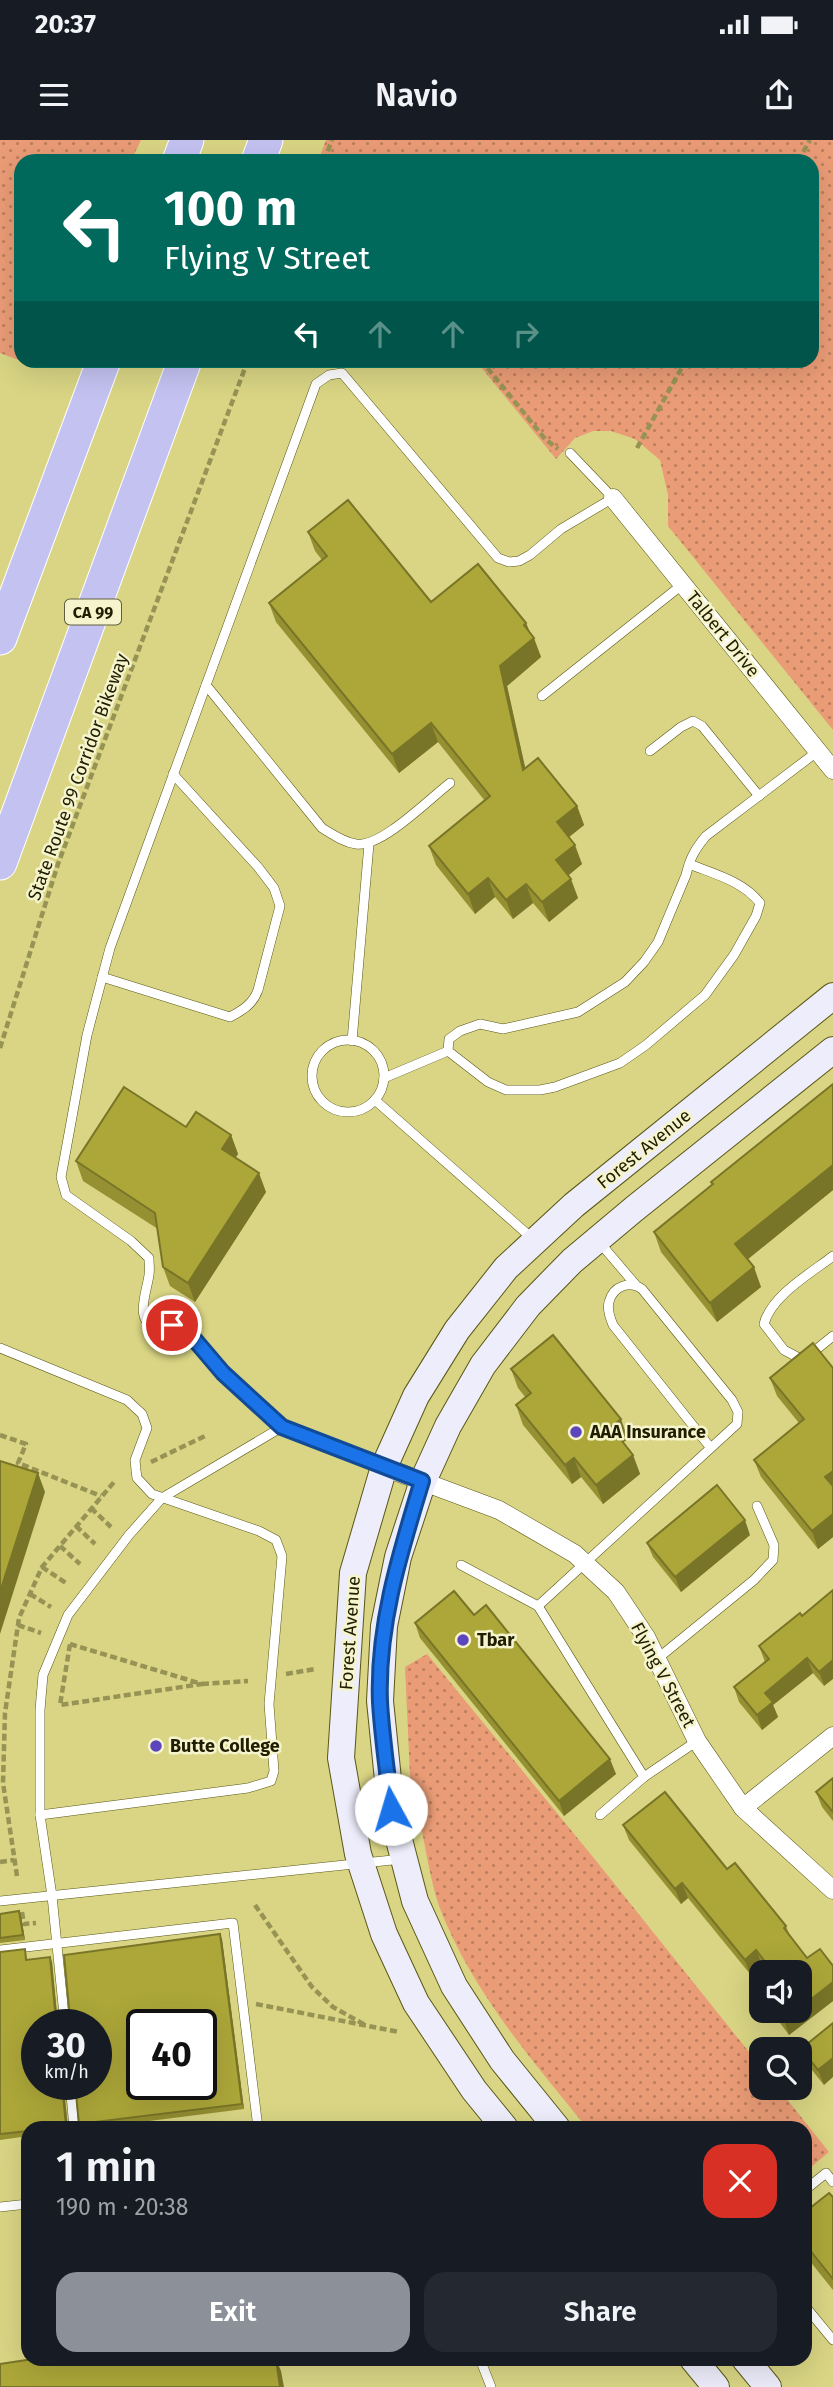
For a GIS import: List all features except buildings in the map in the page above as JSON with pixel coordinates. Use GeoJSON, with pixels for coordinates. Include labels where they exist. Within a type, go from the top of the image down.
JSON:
{"type":"FeatureCollection","features":[{"type":"Feature","properties":{"kind":"highway"},"geometry":{"type":"LineString","coordinates":[[0,638],[101,368]]}},
{"type":"Feature","properties":{"kind":"highway","name":"CA 99"},"geometry":{"type":"LineString","coordinates":[[0,863],[182,368]]}},
{"type":"Feature","properties":{"kind":"street","name":"Talbert Drive"},"geometry":{"type":"LineString","coordinates":[[613,498],[833,770]]}},
{"type":"Feature","properties":{"kind":"street","name":"Forest Avenue"},"geometry":{"type":"LineString","coordinates":[[499,2121],[474,2090],[416,2003],[384,1934],[361,1865],[341,1758],[352,1573],[384,1467],[416,1396],[457,1329],[506,1268],[574,1205],[833,996]]}},
{"type":"Feature","properties":{"kind":"street","name":"Forest Avenue"},"geometry":{"type":"LineString","coordinates":[[551,2121],[502,2060],[454,1986],[415,1901],[391,1809],[380,1701],[384,1626],[398,1557],[422,1481],[448,1426],[483,1364],[528,1306],[572,1261],[597,1240],[833,1050]]}},
{"type":"Feature","properties":{"kind":"street","name":"Flying V Street"},"geometry":{"type":"LineString","coordinates":[[384,1467],[499,1510],[575,1554],[616,1592],[646,1637],[697,1741],[743,1808],[833,1889]]}},
{"type":"Feature","properties":{"kind":"street"},"geometry":{"type":"LineString","coordinates":[[743,1808],[833,1736]]}},
{"type":"Feature","properties":{"kind":"street"},"geometry":{"type":"LineString","coordinates":[[699,2366],[716,2387]]}},
{"type":"Feature","properties":{"kind":"street"},"geometry":{"type":"LineString","coordinates":[[751,2366],[768,2387]]}},
{"type":"Feature","properties":{"kind":"lane"},"geometry":{"type":"LineString","coordinates":[[384,1467],[282,1427],[223,1373],[183,1326],[151,1325],[144,1317],[143,1308],[150,1273],[149,1258],[131,1241],[66,1195],[61,1177],[87,1035],[110,948],[316,384],[329,374],[342,373],[498,558],[509,562],[519,561],[561,529],[613,498],[570,453]]}},
{"type":"Feature","properties":{"kind":"lane"},"geometry":{"type":"LineString","coordinates":[[542,696],[683,584]]}},
{"type":"Feature","properties":{"kind":"lane"},"geometry":{"type":"LineString","coordinates":[[205,685],[322,828],[348,842],[369,844],[384,836],[450,783]]}},
{"type":"Feature","properties":{"kind":"lane"},"geometry":{"type":"LineString","coordinates":[[650,751],[681,727],[693,722],[702,726],[759,796]]}},
{"type":"Feature","properties":{"kind":"lane"},"geometry":{"type":"LineString","coordinates":[[448,1051],[449,1039],[460,1031],[480,1024],[503,1029],[578,1012],[625,982],[658,942],[692,852],[706,836],[818,751]]}},
{"type":"Feature","properties":{"kind":"lane"},"geometry":{"type":"LineString","coordinates":[[102,977],[230,1017],[254,1000],[258,990],[280,906],[274,888],[173,774]]}},
{"type":"Feature","properties":{"kind":"lane"},"geometry":{"type":"LineString","coordinates":[[352,1041],[369,844]]}},
{"type":"Feature","properties":{"kind":"lane"},"geometry":{"type":"LineString","coordinates":[[448,1051],[488,1082],[506,1090],[540,1090],[620,1063],[646,1045],[705,995],[734,956],[756,916],[760,903],[751,891],[689,864]]}},
{"type":"Feature","properties":{"kind":"lane"},"geometry":{"type":"LineString","coordinates":[[352,1041],[369,1047],[377,1055],[383,1066],[384,1078],[382,1090],[375,1100],[355,1112],[343,1112],[331,1109],[322,1102],[315,1092],[312,1068],[324,1048],[334,1042],[352,1041]]}},
{"type":"Feature","properties":{"kind":"lane"},"geometry":{"type":"LineString","coordinates":[[384,1078],[448,1051]]}},
{"type":"Feature","properties":{"kind":"lane"},"geometry":{"type":"LineString","coordinates":[[375,1100],[535,1241]]}},
{"type":"Feature","properties":{"kind":"lane"},"geometry":{"type":"LineString","coordinates":[[538,1606],[737,1423],[738,1412],[733,1400],[642,1289],[597,1240]]}},
{"type":"Feature","properties":{"kind":"lane"},"geometry":{"type":"LineString","coordinates":[[832,1338],[812,1353],[799,1358],[784,1350],[764,1324],[767,1313],[777,1300],[833,1256]]}},
{"type":"Feature","properties":{"kind":"lane"},"geometry":{"type":"LineString","coordinates":[[635,1284],[626,1284],[611,1297],[608,1303],[613,1325],[710,1447]]}},
{"type":"Feature","properties":{"kind":"lane"},"geometry":{"type":"LineString","coordinates":[[0,1348],[127,1400],[142,1415],[147,1428],[135,1460],[137,1478],[152,1494],[259,1531],[276,1540],[282,1556],[269,1704],[274,1771],[271,1781],[248,1788],[40,1815]]}},
{"type":"Feature","properties":{"kind":"lane"},"geometry":{"type":"LineString","coordinates":[[63,2009],[52,1896],[40,1815],[40,1710],[43,1675],[68,1615],[129,1535],[162,1497],[282,1427]]}},
{"type":"Feature","properties":{"kind":"lane"},"geometry":{"type":"LineString","coordinates":[[657,1659],[754,1580],[773,1560],[774,1545],[757,1506]]}},
{"type":"Feature","properties":{"kind":"lane"},"geometry":{"type":"LineString","coordinates":[[461,1565],[538,1606],[644,1777]]}},
{"type":"Feature","properties":{"kind":"lane"},"geometry":{"type":"LineString","coordinates":[[600,1815],[644,1777],[697,1741]]}},
{"type":"Feature","properties":{"kind":"lane"},"geometry":{"type":"LineString","coordinates":[[0,1901],[404,1859]]}},
{"type":"Feature","properties":{"kind":"lane"},"geometry":{"type":"LineString","coordinates":[[0,1950],[233,1923],[257,2121]]}},
{"type":"Feature","properties":{"kind":"lane"},"geometry":{"type":"LineString","coordinates":[[71,2100],[73,2121]]}},
{"type":"Feature","properties":{"kind":"lane"},"geometry":{"type":"LineString","coordinates":[[812,2183],[825,2173],[833,2182]]}},
{"type":"Feature","properties":{"kind":"lane"},"geometry":{"type":"LineString","coordinates":[[0,2207],[21,2205]]}},
{"type":"Feature","properties":{"kind":"lane"},"geometry":{"type":"LineString","coordinates":[[812,2314],[833,2340]]}},
{"type":"Feature","properties":{"kind":"lane"},"geometry":{"type":"LineString","coordinates":[[483,2366],[491,2387]]}},
{"type":"Feature","properties":{"kind":"path","name":"State Route 99 Corridor Bikeway"},"geometry":{"type":"LineString","coordinates":[[0,1048],[58,864],[245,368]]}},
{"type":"Feature","properties":{"kind":"path"},"geometry":{"type":"LineString","coordinates":[[487,368],[545,439],[556,448],[570,453]]}},
{"type":"Feature","properties":{"kind":"path"},"geometry":{"type":"LineString","coordinates":[[637,448],[682,368]]}},
{"type":"Feature","properties":{"kind":"path"},"geometry":{"type":"LineString","coordinates":[[0,1434],[26,1444],[19,1463],[101,1496]]}},
{"type":"Feature","properties":{"kind":"path"},"geometry":{"type":"LineString","coordinates":[[150,1463],[207,1435]]}},
{"type":"Feature","properties":{"kind":"path"},"geometry":{"type":"LineString","coordinates":[[17,1876],[3,1783],[5,1713],[18,1625],[42,1567],[114,1482]]}},
{"type":"Feature","properties":{"kind":"path"},"geometry":{"type":"LineString","coordinates":[[91,1508],[111,1527]]}},
{"type":"Feature","properties":{"kind":"path"},"geometry":{"type":"LineString","coordinates":[[76,1526],[95,1544]]}},
{"type":"Feature","properties":{"kind":"path"},"geometry":{"type":"LineString","coordinates":[[60,1546],[80,1564]]}},
{"type":"Feature","properties":{"kind":"path"},"geometry":{"type":"LineString","coordinates":[[42,1567],[66,1583]]}},
{"type":"Feature","properties":{"kind":"path"},"geometry":{"type":"LineString","coordinates":[[30,1594],[51,1607]]}},
{"type":"Feature","properties":{"kind":"path"},"geometry":{"type":"LineString","coordinates":[[18,1625],[41,1633]]}},
{"type":"Feature","properties":{"kind":"path"},"geometry":{"type":"LineString","coordinates":[[202,1684],[70,1644],[60,1705],[202,1684],[248,1681]]}},
{"type":"Feature","properties":{"kind":"path"},"geometry":{"type":"LineString","coordinates":[[282,1675],[315,1669]]}},
{"type":"Feature","properties":{"kind":"path"},"geometry":{"type":"LineString","coordinates":[[0,1862],[15,1860]]}},
{"type":"Feature","properties":{"kind":"path"},"geometry":{"type":"LineString","coordinates":[[255,1905],[312,1987],[333,2007],[367,2026]]}},
{"type":"Feature","properties":{"kind":"path"},"geometry":{"type":"LineString","coordinates":[[21,1908],[24,1924],[36,1923]]}},
{"type":"Feature","properties":{"kind":"path"},"geometry":{"type":"LineString","coordinates":[[268,2006],[399,2032]]}},
{"type":"Feature","properties":{"kind":"shaded area"},"geometry":{"type":"Polygon","coordinates":[[[0,140],[141,140],[134,154],[14,154],[14,358],[0,353],[0,140]]]}},
{"type":"Feature","properties":{"kind":"shaded area"},"geometry":{"type":"Polygon","coordinates":[[[326,140],[833,140],[833,730],[668,526],[668,495],[660,460],[635,439],[611,431],[593,431],[575,438],[556,459],[482,368],[819,368],[819,154],[321,154],[326,140]]]}},
{"type":"Feature","properties":{"kind":"shaded area"},"geometry":{"type":"Polygon","coordinates":[[[427,1654],[749,2052],[749,2100],[788,2100],[804,2121],[581,2121],[504,2023],[468,1966],[439,1906],[420,1822],[412,1819],[405,1667],[427,1654]]]}},
{"type":"Feature","properties":{"kind":"shaded area"},"geometry":{"type":"Polygon","coordinates":[[[812,2131],[829,2152],[812,2166],[812,2131]]]}},
{"type":"Feature","properties":{"kind":"place","name":"AAA Insurance"},"geometry":{"type":"Point","coordinates":[576,1432]}},
{"type":"Feature","properties":{"kind":"place","name":"Tbar"},"geometry":{"type":"Point","coordinates":[463,1640]}},
{"type":"Feature","properties":{"kind":"place","name":"Butte College"},"geometry":{"type":"Point","coordinates":[156,1746]}},
{"type":"Feature","properties":{"kind":"route"},"geometry":{"type":"LineString","coordinates":[[172,1325],[183,1326],[223,1373],[282,1427],[422,1481],[398,1557],[384,1626],[380,1701],[391,1809]]}}]}
